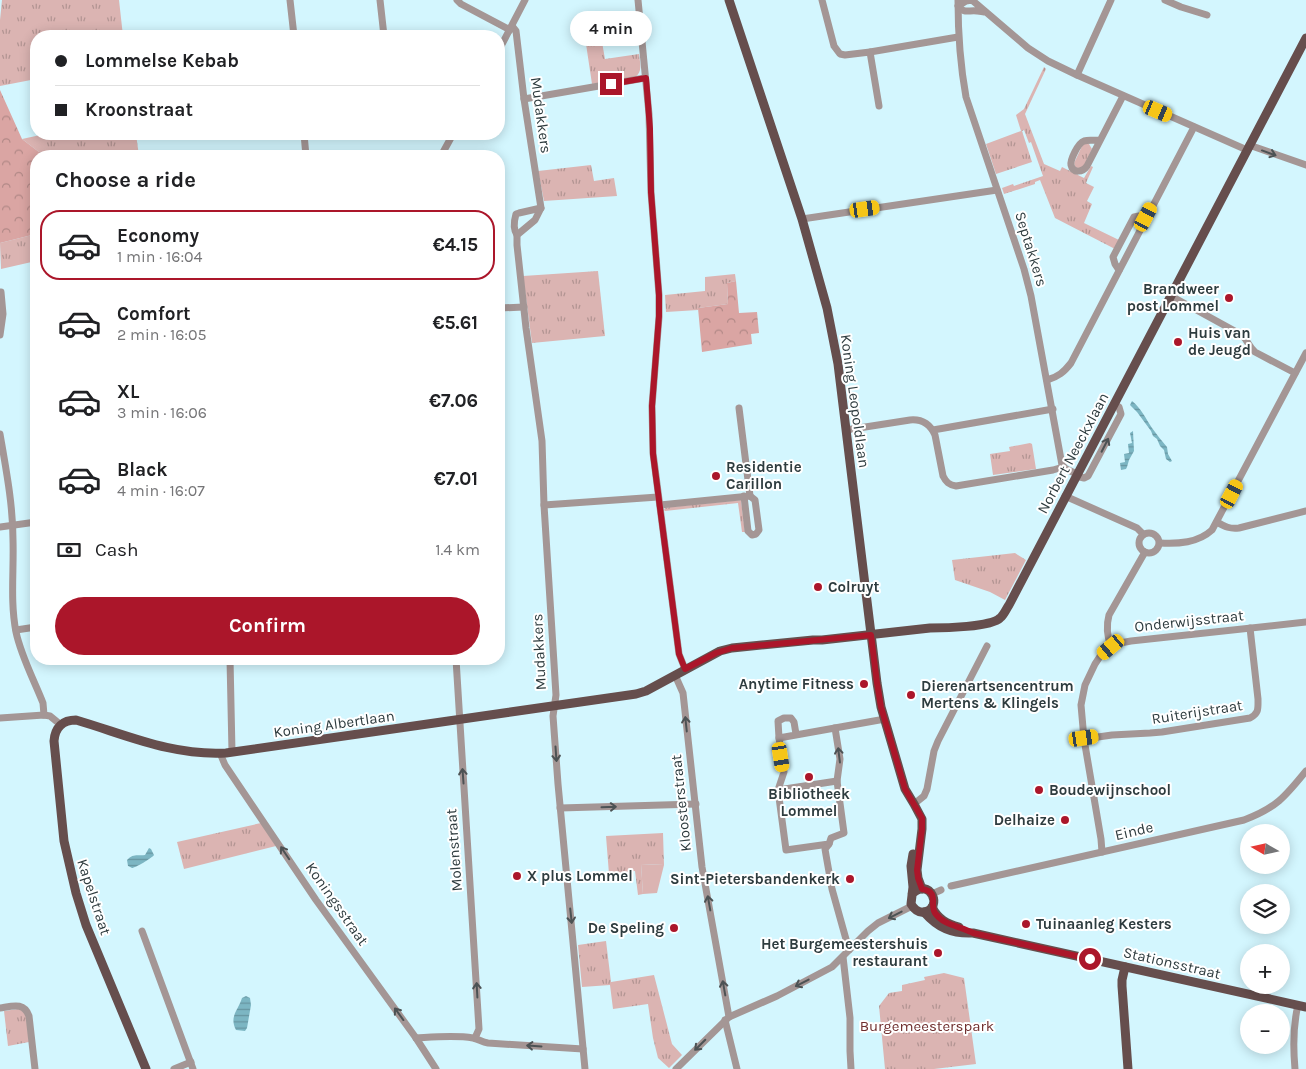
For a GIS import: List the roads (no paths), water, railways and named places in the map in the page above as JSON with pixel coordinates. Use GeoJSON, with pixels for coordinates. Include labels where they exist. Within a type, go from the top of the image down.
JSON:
{"type":"FeatureCollection","features":[{"type":"Feature","properties":{"kind":"main road","name":"Koning Leopoldlaan"},"geometry":{"type":"LineString","coordinates":[[729,0],[821,282],[833,336],[877,683],[905,789],[916,808]]}},
{"type":"Feature","properties":{"kind":"main road","name":"Norbert Neeckxlaan"},"geometry":{"type":"LineString","coordinates":[[998,620],[1004,614],[1306,38]]}},
{"type":"Feature","properties":{"kind":"main road","name":"Koning Albertlaan"},"geometry":{"type":"LineString","coordinates":[[61,725],[66,721],[76,720],[164,748],[192,753],[232,752],[642,693],[716,653],[732,648],[984,624],[998,620]]}},
{"type":"Feature","properties":{"kind":"main road","name":"Kapelstraat"},"geometry":{"type":"LineString","coordinates":[[61,725],[55,734],[55,747],[62,826],[71,875],[86,925],[146,1069]]}},
{"type":"Feature","properties":{"kind":"main road"},"geometry":{"type":"LineString","coordinates":[[916,808],[915,857],[918,878],[922,889]]}},
{"type":"Feature","properties":{"kind":"main road"},"geometry":{"type":"LineString","coordinates":[[912,894],[922,889],[932,894],[934,898],[928,910],[916,911],[911,902],[911,866],[915,857]]}},
{"type":"Feature","properties":{"kind":"main road","name":"Stationsstraat"},"geometry":{"type":"LineString","coordinates":[[928,910],[932,921],[956,932],[973,933],[1302,1006]]}},
{"type":"Feature","properties":{"kind":"main road"},"geometry":{"type":"LineString","coordinates":[[1125,967],[1122,986],[1128,1069]]}},
{"type":"Feature","properties":{"kind":"street"},"geometry":{"type":"LineString","coordinates":[[290,0],[293,30]]}},
{"type":"Feature","properties":{"kind":"street"},"geometry":{"type":"LineString","coordinates":[[380,0],[383,30]]}},
{"type":"Feature","properties":{"kind":"street"},"geometry":{"type":"LineString","coordinates":[[458,0],[461,4],[511,28]]}},
{"type":"Feature","properties":{"kind":"street"},"geometry":{"type":"LineString","coordinates":[[505,39],[525,0]]}},
{"type":"Feature","properties":{"kind":"street"},"geometry":{"type":"LineString","coordinates":[[638,0],[650,129],[651,192],[659,295],[652,422],[653,454],[679,654],[685,669]]}},
{"type":"Feature","properties":{"kind":"street"},"geometry":{"type":"LineString","coordinates":[[822,0],[834,46],[844,56],[958,38]]}},
{"type":"Feature","properties":{"kind":"street"},"geometry":{"type":"LineString","coordinates":[[971,0],[958,3],[962,11],[976,10],[986,12]]}},
{"type":"Feature","properties":{"kind":"street"},"geometry":{"type":"LineString","coordinates":[[958,27],[961,19],[967,12],[972,10],[971,0]]}},
{"type":"Feature","properties":{"kind":"street"},"geometry":{"type":"LineString","coordinates":[[971,0],[1037,54],[1077,76],[1194,127],[1248,148],[1306,165]]}},
{"type":"Feature","properties":{"kind":"street"},"geometry":{"type":"LineString","coordinates":[[1077,76],[1111,0]]}},
{"type":"Feature","properties":{"kind":"street"},"geometry":{"type":"LineString","coordinates":[[1165,0],[1207,15]]}},
{"type":"Feature","properties":{"kind":"street","name":"Septakkers"},"geometry":{"type":"LineString","coordinates":[[958,3],[958,38],[966,97],[1024,269],[1031,296],[1063,467]]}},
{"type":"Feature","properties":{"kind":"street","name":"Mudakkers"},"geometry":{"type":"LineString","coordinates":[[511,28],[516,31],[524,99],[541,208],[519,212],[516,214],[514,223],[541,434],[556,695],[553,716],[585,1069]]}},
{"type":"Feature","properties":{"kind":"street"},"geometry":{"type":"LineString","coordinates":[[870,52],[879,106]]}},
{"type":"Feature","properties":{"kind":"street"},"geometry":{"type":"LineString","coordinates":[[524,99],[646,78]]}},
{"type":"Feature","properties":{"kind":"street"},"geometry":{"type":"LineString","coordinates":[[1100,140],[1081,142],[1071,162],[1073,169],[1084,170],[1100,140],[1123,96]]}},
{"type":"Feature","properties":{"kind":"street"},"geometry":{"type":"LineString","coordinates":[[1047,380],[1062,374],[1070,362],[1194,127]]}},
{"type":"Feature","properties":{"kind":"street"},"geometry":{"type":"LineString","coordinates":[[802,219],[997,190]]}},
{"type":"Feature","properties":{"kind":"street"},"geometry":{"type":"LineString","coordinates":[[517,235],[535,220],[541,208]]}},
{"type":"Feature","properties":{"kind":"street"},"geometry":{"type":"LineString","coordinates":[[1119,270],[1114,264],[1113,257],[1134,217],[1146,217]]}},
{"type":"Feature","properties":{"kind":"street"},"geometry":{"type":"LineString","coordinates":[[0,335],[3,314],[1,292]]}},
{"type":"Feature","properties":{"kind":"street"},"geometry":{"type":"LineString","coordinates":[[1170,296],[1242,335],[1250,348],[1255,352],[1295,373]]}},
{"type":"Feature","properties":{"kind":"street"},"geometry":{"type":"LineString","coordinates":[[505,308],[524,307]]}},
{"type":"Feature","properties":{"kind":"street"},"geometry":{"type":"LineString","coordinates":[[1160,543],[1175,544],[1198,539],[1204,537],[1212,530],[1306,353]]}},
{"type":"Feature","properties":{"kind":"street"},"geometry":{"type":"LineString","coordinates":[[544,505],[747,496],[755,500],[759,530],[756,534],[752,535],[748,531],[747,496],[739,408]]}},
{"type":"Feature","properties":{"kind":"street"},"geometry":{"type":"LineString","coordinates":[[933,430],[1052,409]]}},
{"type":"Feature","properties":{"kind":"street"},"geometry":{"type":"LineString","coordinates":[[846,430],[914,420],[923,422],[933,430],[946,482],[956,486],[1063,467],[1076,475]]}},
{"type":"Feature","properties":{"kind":"street"},"geometry":{"type":"LineString","coordinates":[[0,434],[12,514],[12,603],[16,630],[18,641],[43,704],[44,715]]}},
{"type":"Feature","properties":{"kind":"street"},"geometry":{"type":"LineString","coordinates":[[1066,496],[1137,528],[1144,534]]}},
{"type":"Feature","properties":{"kind":"street"},"geometry":{"type":"LineString","coordinates":[[1217,522],[1227,528],[1239,528],[1306,510]]}},
{"type":"Feature","properties":{"kind":"street"},"geometry":{"type":"LineString","coordinates":[[0,528],[30,523]]}},
{"type":"Feature","properties":{"kind":"street"},"geometry":{"type":"LineString","coordinates":[[1150,533],[1156,535],[1160,543],[1157,550],[1148,553],[1142,550],[1139,544],[1144,534],[1150,533]]}},
{"type":"Feature","properties":{"kind":"street"},"geometry":{"type":"LineString","coordinates":[[1102,852],[1080,705],[1085,685],[1095,664],[1101,655],[1111,647],[1107,630],[1109,615],[1145,552]]}},
{"type":"Feature","properties":{"kind":"street","name":"Onderwijsstraat"},"geometry":{"type":"LineString","coordinates":[[1111,647],[1131,641],[1306,622]]}},
{"type":"Feature","properties":{"kind":"street"},"geometry":{"type":"LineString","coordinates":[[16,630],[30,628]]}},
{"type":"Feature","properties":{"kind":"street","name":"Ruiterijstraat"},"geometry":{"type":"LineString","coordinates":[[1084,738],[1112,734],[1156,732],[1250,718],[1258,710],[1258,700],[1250,628]]}},
{"type":"Feature","properties":{"kind":"street"},"geometry":{"type":"LineString","coordinates":[[916,808],[927,789],[934,751],[938,741],[987,646]]}},
{"type":"Feature","properties":{"kind":"street"},"geometry":{"type":"LineString","coordinates":[[230,665],[232,752]]}},
{"type":"Feature","properties":{"kind":"street","name":"Molenstraat"},"geometry":{"type":"LineString","coordinates":[[456,665],[479,1029],[475,1038]]}},
{"type":"Feature","properties":{"kind":"street","name":"Kloosterstraat"},"geometry":{"type":"LineString","coordinates":[[675,675],[683,693],[702,867],[736,1069]]}},
{"type":"Feature","properties":{"kind":"street"},"geometry":{"type":"LineString","coordinates":[[0,718],[44,715],[50,716],[61,725]]}},
{"type":"Feature","properties":{"kind":"street"},"geometry":{"type":"LineString","coordinates":[[796,734],[794,722],[791,718],[784,718],[777,724],[784,772],[778,790],[786,850],[829,844]]}},
{"type":"Feature","properties":{"kind":"street"},"geometry":{"type":"LineString","coordinates":[[779,738],[885,719]]}},
{"type":"Feature","properties":{"kind":"street"},"geometry":{"type":"LineString","coordinates":[[835,728],[840,760],[837,781],[844,833],[830,838],[829,844],[825,849],[832,889],[849,950]]}},
{"type":"Feature","properties":{"kind":"street","name":"Koningsstraat"},"geometry":{"type":"LineString","coordinates":[[220,753],[225,766],[316,900],[416,1038],[436,1069]]}},
{"type":"Feature","properties":{"kind":"street","name":"Einde"},"geometry":{"type":"LineString","coordinates":[[951,886],[1244,820],[1272,807],[1281,800],[1306,772]]}},
{"type":"Feature","properties":{"kind":"street"},"geometry":{"type":"LineString","coordinates":[[778,790],[837,781]]}},
{"type":"Feature","properties":{"kind":"street"},"geometry":{"type":"LineString","coordinates":[[560,808],[696,804]]}},
{"type":"Feature","properties":{"kind":"street"},"geometry":{"type":"LineString","coordinates":[[932,894],[941,890]]}},
{"type":"Feature","properties":{"kind":"street"},"geometry":{"type":"LineString","coordinates":[[676,1069],[727,1019],[832,967],[878,923],[912,906]]}},
{"type":"Feature","properties":{"kind":"street"},"geometry":{"type":"LineString","coordinates":[[142,931],[192,1066],[174,1069]]}},
{"type":"Feature","properties":{"kind":"street"},"geometry":{"type":"LineString","coordinates":[[843,957],[850,1018],[851,1069]]}},
{"type":"Feature","properties":{"kind":"street"},"geometry":{"type":"LineString","coordinates":[[0,1008],[16,1006],[27,1010],[36,1069]]}},
{"type":"Feature","properties":{"kind":"street"},"geometry":{"type":"LineString","coordinates":[[1295,1069],[1294,1024],[1302,1006]]}},
{"type":"Feature","properties":{"kind":"street"},"geometry":{"type":"LineString","coordinates":[[416,1038],[475,1038],[494,1044],[583,1049]]}},
{"type":"Feature","properties":{"kind":"water"},"geometry":{"type":"Polygon","coordinates":[[[1132,401],[1141,410],[1167,447],[1172,461],[1170,462],[1166,459],[1164,450],[1157,439],[1130,405],[1132,401]]]}},
{"type":"Feature","properties":{"kind":"water"},"geometry":{"type":"Polygon","coordinates":[[[1133,431],[1134,451],[1126,469],[1121,470],[1120,463],[1125,462],[1124,454],[1129,453],[1128,444],[1132,443],[1130,433],[1133,431]]]}},
{"type":"Feature","properties":{"kind":"water"},"geometry":{"type":"Polygon","coordinates":[[[149,848],[153,856],[134,868],[128,866],[127,860],[129,858],[145,855],[149,848]]]}},
{"type":"Feature","properties":{"kind":"water"},"geometry":{"type":"Polygon","coordinates":[[[246,996],[250,998],[251,1005],[247,1028],[245,1031],[236,1030],[233,1021],[234,1017],[242,998],[246,996]]]}},
{"type":"Feature","properties":{"kind":"place","name":"Brandweer post Lommel"},"geometry":{"type":"Point","coordinates":[1229,298]}},
{"type":"Feature","properties":{"kind":"place","name":"Huis van de Jeugd"},"geometry":{"type":"Point","coordinates":[1178,342]}},
{"type":"Feature","properties":{"kind":"place","name":"Residentie Carillon"},"geometry":{"type":"Point","coordinates":[716,476]}},
{"type":"Feature","properties":{"kind":"place","name":"Colruyt"},"geometry":{"type":"Point","coordinates":[818,587]}},
{"type":"Feature","properties":{"kind":"place","name":"Anytime Fitness"},"geometry":{"type":"Point","coordinates":[864,684]}},
{"type":"Feature","properties":{"kind":"place","name":"Dierenartsencentrum Mertens & Klingels"},"geometry":{"type":"Point","coordinates":[911,695]}},
{"type":"Feature","properties":{"kind":"place","name":"Bibliotheek Lommel"},"geometry":{"type":"Point","coordinates":[809,777]}},
{"type":"Feature","properties":{"kind":"place","name":"Boudewijnschool"},"geometry":{"type":"Point","coordinates":[1039,790]}},
{"type":"Feature","properties":{"kind":"place","name":"Delhaize"},"geometry":{"type":"Point","coordinates":[1065,820]}},
{"type":"Feature","properties":{"kind":"place","name":"X plus Lommel"},"geometry":{"type":"Point","coordinates":[517,876]}},
{"type":"Feature","properties":{"kind":"place","name":"Sint-Pietersbandenkerk"},"geometry":{"type":"Point","coordinates":[850,879]}},
{"type":"Feature","properties":{"kind":"place","name":"Tuinaanleg Kesters"},"geometry":{"type":"Point","coordinates":[1026,924]}},
{"type":"Feature","properties":{"kind":"place","name":"De Speling"},"geometry":{"type":"Point","coordinates":[674,928]}},
{"type":"Feature","properties":{"kind":"place","name":"Het Burgemeestershuis restaurant"},"geometry":{"type":"Point","coordinates":[938,953]}},
{"type":"Feature","properties":{"kind":"park label","name":"Burgemeesterspark"},"geometry":{"type":"Point","coordinates":[927,1026]}}]}
